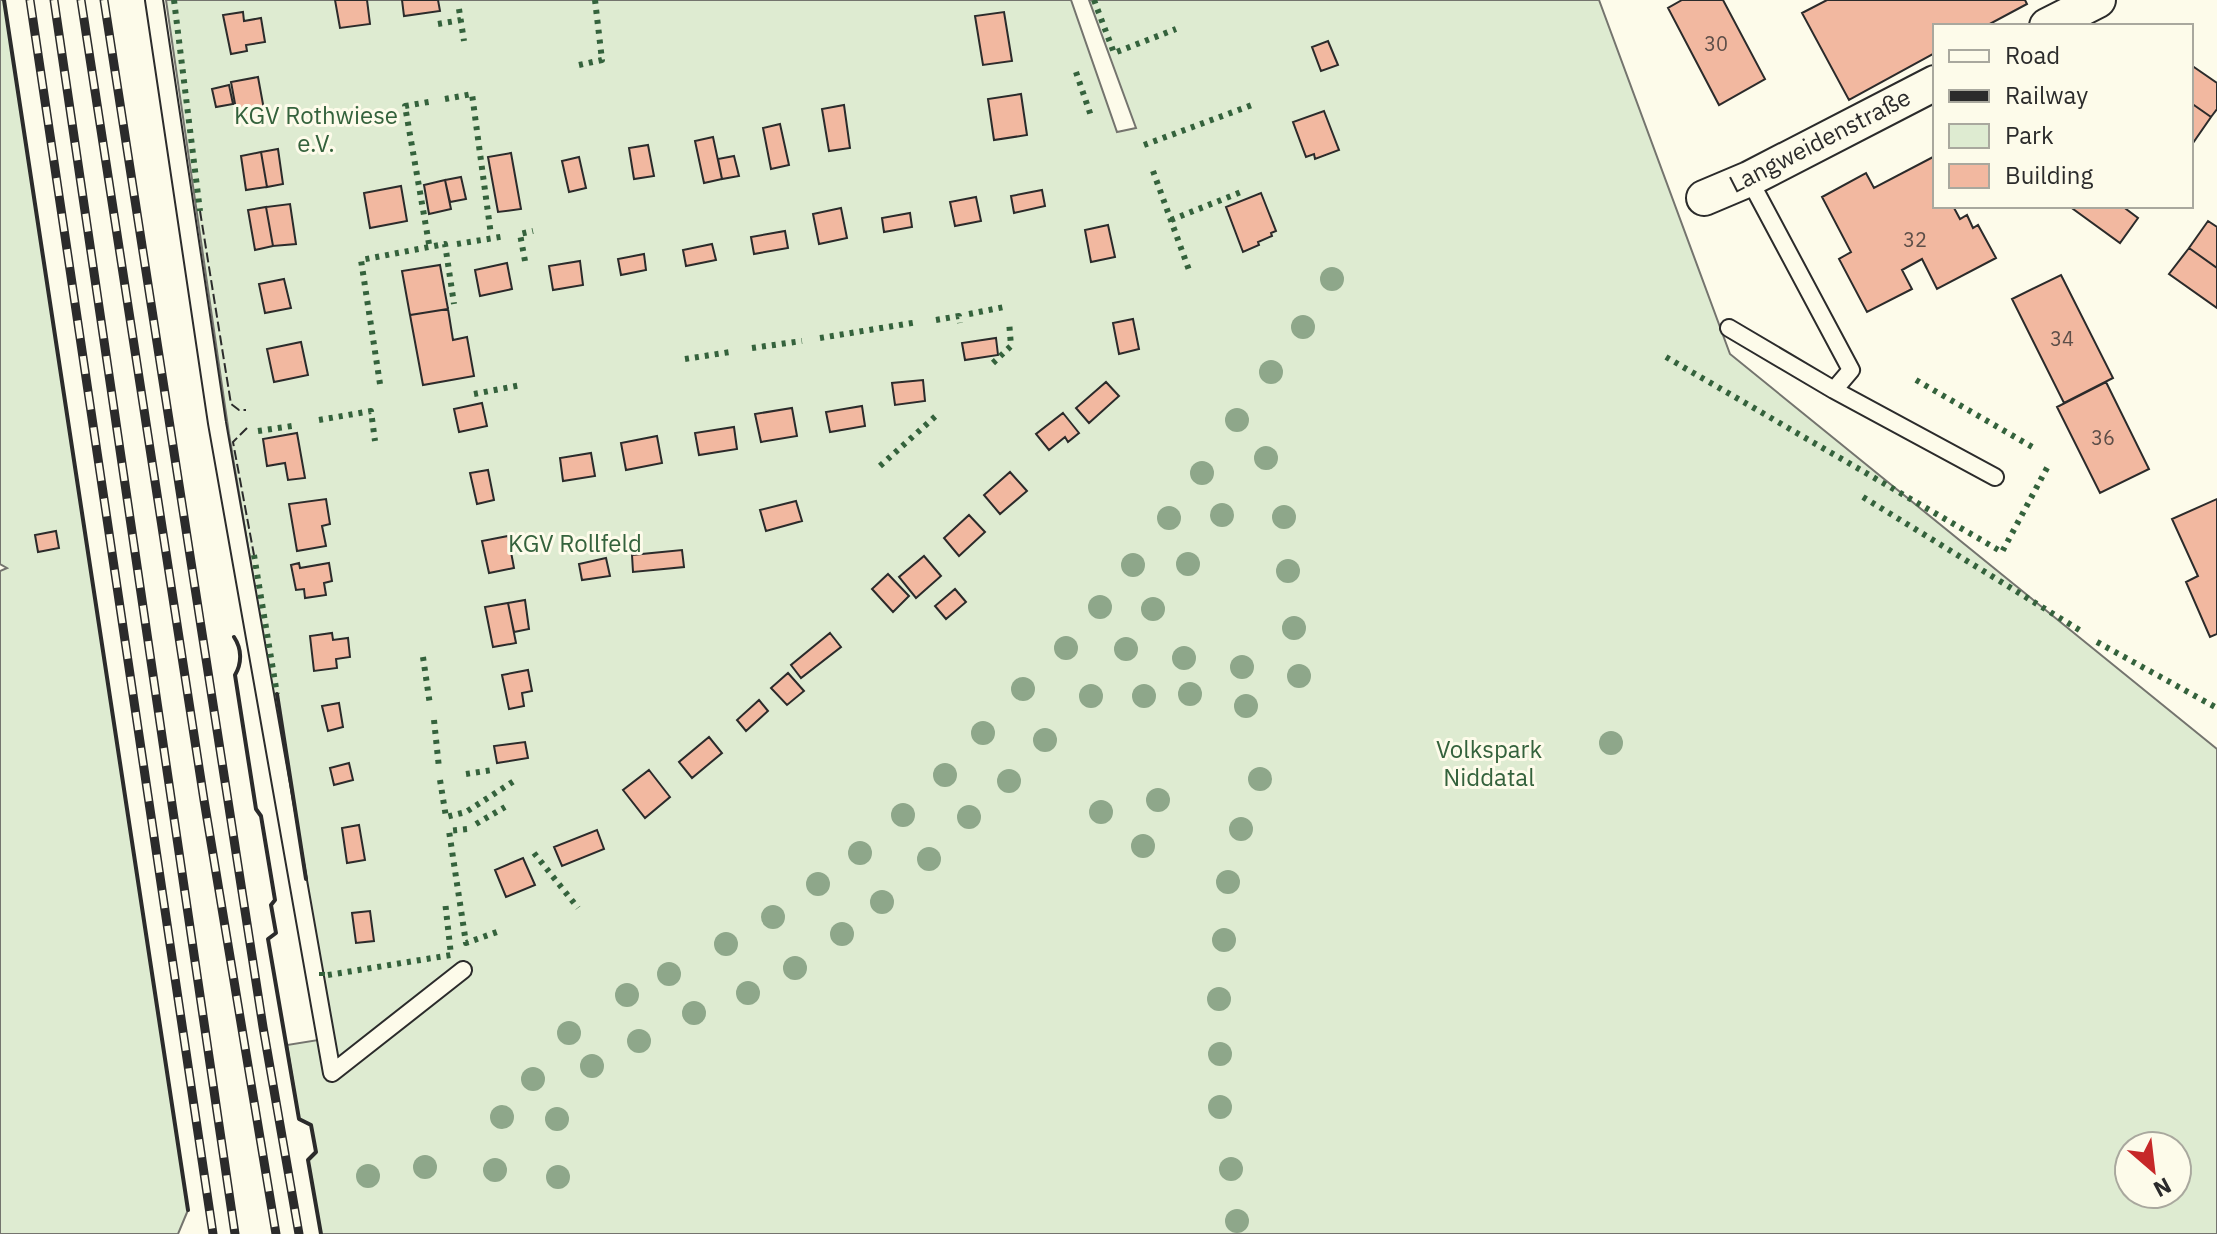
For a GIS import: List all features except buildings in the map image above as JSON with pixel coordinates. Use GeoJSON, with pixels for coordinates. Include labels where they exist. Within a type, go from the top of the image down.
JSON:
{"type":"FeatureCollection","features":[{"type":"Feature","properties":{"kind":"street"},"geometry":{"type":"LineString","coordinates":[[2051,24],[2098,0]]}},
{"type":"Feature","properties":{"kind":"street","name":"Langweidenstraße"},"geometry":{"type":"LineString","coordinates":[[1704,198],[1749,179],[1933,84]]}},
{"type":"Feature","properties":{"kind":"lane"},"geometry":{"type":"LineString","coordinates":[[154,0],[217,423],[332,1073],[463,970]]}},
{"type":"Feature","properties":{"kind":"lane"},"geometry":{"type":"LineString","coordinates":[[1749,179],[1851,370],[1834,390]]}},
{"type":"Feature","properties":{"kind":"lane"},"geometry":{"type":"LineString","coordinates":[[1729,328],[1834,390],[1995,477]]}},
{"type":"Feature","properties":{"kind":"green space"},"geometry":{"type":"Polygon","coordinates":[[[0,0],[4,0],[188,1210],[178,1234],[0,1234],[0,571],[7,568],[0,564],[0,0]]]}},
{"type":"Feature","properties":{"kind":"green space","name":"Volkspark Niddatal"},"geometry":{"type":"Polygon","coordinates":[[[166,0],[1071,0],[1117,132],[1136,128],[1089,0],[1599,0],[1730,354],[2217,749],[2217,1234],[321,1234],[308,1160],[316,1152],[311,1125],[299,1119],[287,1045],[331,1038],[229,434],[166,0]]]}},
{"type":"Feature","properties":{"kind":"railway"},"geometry":{"type":"LineString","coordinates":[[30,0],[213,1234]]}},
{"type":"Feature","properties":{"kind":"railway"},"geometry":{"type":"LineString","coordinates":[[54,0],[235,1234]]}},
{"type":"Feature","properties":{"kind":"railway"},"geometry":{"type":"LineString","coordinates":[[81,0],[204,800],[276,1234]]}},
{"type":"Feature","properties":{"kind":"railway"},"geometry":{"type":"LineString","coordinates":[[104,0],[263,1027],[299,1234]]}},
{"type":"Feature","properties":{"kind":"hedge"},"geometry":{"type":"LineString","coordinates":[[174,0],[200,211]]}},
{"type":"Feature","properties":{"kind":"hedge"},"geometry":{"type":"LineString","coordinates":[[579,65],[602,60],[595,0]]}},
{"type":"Feature","properties":{"kind":"hedge"},"geometry":{"type":"LineString","coordinates":[[1094,0],[1114,53],[1176,29]]}},
{"type":"Feature","properties":{"kind":"hedge"},"geometry":{"type":"LineString","coordinates":[[459,9],[464,41]]}},
{"type":"Feature","properties":{"kind":"hedge"},"geometry":{"type":"LineString","coordinates":[[438,24],[461,20]]}},
{"type":"Feature","properties":{"kind":"hedge"},"geometry":{"type":"LineString","coordinates":[[1076,72],[1091,116]]}},
{"type":"Feature","properties":{"kind":"hedge"},"geometry":{"type":"LineString","coordinates":[[445,99],[472,94],[491,235]]}},
{"type":"Feature","properties":{"kind":"hedge"},"geometry":{"type":"LineString","coordinates":[[429,244],[405,106],[434,101]]}},
{"type":"Feature","properties":{"kind":"hedge"},"geometry":{"type":"LineString","coordinates":[[1144,145],[1252,105]]}},
{"type":"Feature","properties":{"kind":"hedge"},"geometry":{"type":"LineString","coordinates":[[1153,171],[1189,270]]}},
{"type":"Feature","properties":{"kind":"hedge"},"geometry":{"type":"LineString","coordinates":[[1171,220],[1241,192]]}},
{"type":"Feature","properties":{"kind":"hedge"},"geometry":{"type":"LineString","coordinates":[[525,261],[520,234],[533,231]]}},
{"type":"Feature","properties":{"kind":"hedge"},"geometry":{"type":"LineString","coordinates":[[457,244],[506,236]]}},
{"type":"Feature","properties":{"kind":"hedge"},"geometry":{"type":"LineString","coordinates":[[380,384],[361,260],[445,244],[454,304]]}},
{"type":"Feature","properties":{"kind":"hedge"},"geometry":{"type":"LineString","coordinates":[[969,314],[1004,307]]}},
{"type":"Feature","properties":{"kind":"hedge"},"geometry":{"type":"LineString","coordinates":[[936,320],[959,316],[960,323]]}},
{"type":"Feature","properties":{"kind":"hedge"},"geometry":{"type":"LineString","coordinates":[[993,363],[1011,346],[1009,321]]}},
{"type":"Feature","properties":{"kind":"hedge"},"geometry":{"type":"LineString","coordinates":[[820,338],[918,322]]}},
{"type":"Feature","properties":{"kind":"hedge"},"geometry":{"type":"LineString","coordinates":[[752,348],[802,341]]}},
{"type":"Feature","properties":{"kind":"hedge"},"geometry":{"type":"LineString","coordinates":[[685,359],[730,352]]}},
{"type":"Feature","properties":{"kind":"hedge"},"geometry":{"type":"LineString","coordinates":[[1666,357],[2002,552],[2048,466]]}},
{"type":"Feature","properties":{"kind":"hedge"},"geometry":{"type":"LineString","coordinates":[[1916,380],[2034,448]]}},
{"type":"Feature","properties":{"kind":"hedge"},"geometry":{"type":"LineString","coordinates":[[474,394],[521,385]]}},
{"type":"Feature","properties":{"kind":"hedge"},"geometry":{"type":"LineString","coordinates":[[319,420],[371,411],[375,441]]}},
{"type":"Feature","properties":{"kind":"hedge"},"geometry":{"type":"LineString","coordinates":[[880,466],[938,414]]}},
{"type":"Feature","properties":{"kind":"hedge"},"geometry":{"type":"LineString","coordinates":[[258,431],[292,426]]}},
{"type":"Feature","properties":{"kind":"hedge"},"geometry":{"type":"LineString","coordinates":[[1863,497],[2081,631]]}},
{"type":"Feature","properties":{"kind":"hedge"},"geometry":{"type":"LineString","coordinates":[[254,555],[277,694]]}},
{"type":"Feature","properties":{"kind":"hedge"},"geometry":{"type":"LineString","coordinates":[[2097,642],[2217,708]]}},
{"type":"Feature","properties":{"kind":"hedge"},"geometry":{"type":"LineString","coordinates":[[423,657],[430,705]]}},
{"type":"Feature","properties":{"kind":"hedge"},"geometry":{"type":"LineString","coordinates":[[434,720],[439,768]]}},
{"type":"Feature","properties":{"kind":"hedge"},"geometry":{"type":"LineString","coordinates":[[466,774],[492,770]]}},
{"type":"Feature","properties":{"kind":"hedge"},"geometry":{"type":"LineString","coordinates":[[440,780],[446,817],[466,812],[514,781]]}},
{"type":"Feature","properties":{"kind":"hedge"},"geometry":{"type":"LineString","coordinates":[[476,824],[505,807]]}},
{"type":"Feature","properties":{"kind":"hedge"},"geometry":{"type":"LineString","coordinates":[[467,829],[449,831],[466,943],[497,932]]}},
{"type":"Feature","properties":{"kind":"hedge"},"geometry":{"type":"LineString","coordinates":[[534,853],[578,908]]}},
{"type":"Feature","properties":{"kind":"hedge"},"geometry":{"type":"LineString","coordinates":[[322,972],[322,976],[451,955],[445,901]]}},
{"type":"Feature","properties":{"kind":"fence"},"geometry":{"type":"LineString","coordinates":[[200,211],[231,404],[239,410],[246,410]]}},
{"type":"Feature","properties":{"kind":"fence"},"geometry":{"type":"LineString","coordinates":[[247,428],[233,442],[254,555]]}},
{"type":"Feature","properties":{"kind":"wall"},"geometry":{"type":"LineString","coordinates":[[4,0],[188,1210]]}},
{"type":"Feature","properties":{"kind":"wall"},"geometry":{"type":"LineString","coordinates":[[234,637],[240,656],[235,675],[256,809],[261,816],[275,900],[271,905],[276,933],[268,939],[299,1119],[311,1125],[316,1152],[308,1160],[321,1234]]}},
{"type":"Feature","properties":{"kind":"wall"},"geometry":{"type":"LineString","coordinates":[[277,694],[306,879]]}},
{"type":"Feature","properties":{"kind":"park label","name":"KGV Rothwiese e.V."},"geometry":{"type":"Point","coordinates":[316,130]}},
{"type":"Feature","properties":{"kind":"park label","name":"KGV Rollfeld"},"geometry":{"type":"Point","coordinates":[575,544]}}]}
